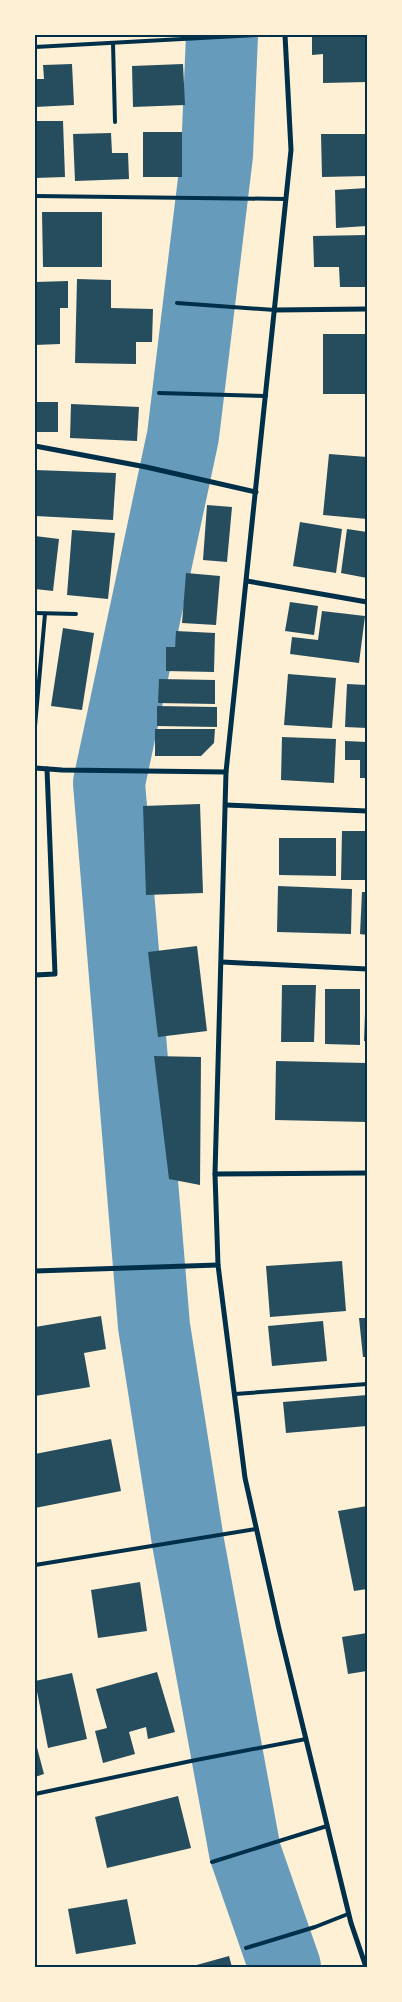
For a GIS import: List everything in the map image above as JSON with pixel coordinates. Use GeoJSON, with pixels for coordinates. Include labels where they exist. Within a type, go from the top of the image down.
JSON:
{"type":"FeatureCollection","features":[{"type":"Feature","properties":{"kind":"street"},"geometry":{"type":"LineString","coordinates":[[285,35],[291,150],[226,772],[215,1174],[218,1265],[245,1478],[348,1914],[366,1967]]}},
{"type":"Feature","properties":{"kind":"street"},"geometry":{"type":"LineString","coordinates":[[275,310],[367,309]]}},
{"type":"Feature","properties":{"kind":"street"},"geometry":{"type":"LineString","coordinates":[[35,446],[146,467],[256,492]]}},
{"type":"Feature","properties":{"kind":"street"},"geometry":{"type":"LineString","coordinates":[[247,581],[367,602]]}},
{"type":"Feature","properties":{"kind":"street"},"geometry":{"type":"LineString","coordinates":[[35,768],[226,772]]}},
{"type":"Feature","properties":{"kind":"street"},"geometry":{"type":"LineString","coordinates":[[35,975],[55,974],[47,769]]}},
{"type":"Feature","properties":{"kind":"street"},"geometry":{"type":"LineString","coordinates":[[226,805],[367,811]]}},
{"type":"Feature","properties":{"kind":"street"},"geometry":{"type":"LineString","coordinates":[[222,962],[367,969]]}},
{"type":"Feature","properties":{"kind":"street"},"geometry":{"type":"LineString","coordinates":[[215,1174],[367,1173]]}},
{"type":"Feature","properties":{"kind":"street"},"geometry":{"type":"LineString","coordinates":[[35,1270],[218,1265]]}},
{"type":"Feature","properties":{"kind":"lane"},"geometry":{"type":"LineString","coordinates":[[35,47],[256,35]]}},
{"type":"Feature","properties":{"kind":"lane"},"geometry":{"type":"LineString","coordinates":[[113,43],[115,122]]}},
{"type":"Feature","properties":{"kind":"lane"},"geometry":{"type":"LineString","coordinates":[[35,196],[286,199]]}},
{"type":"Feature","properties":{"kind":"lane"},"geometry":{"type":"LineString","coordinates":[[177,304],[275,310]]}},
{"type":"Feature","properties":{"kind":"lane"},"geometry":{"type":"LineString","coordinates":[[159,393],[266,396]]}},
{"type":"Feature","properties":{"kind":"lane"},"geometry":{"type":"LineString","coordinates":[[35,612],[45,614],[76,614]]}},
{"type":"Feature","properties":{"kind":"lane"},"geometry":{"type":"LineString","coordinates":[[35,726],[45,614]]}},
{"type":"Feature","properties":{"kind":"lane"},"geometry":{"type":"LineString","coordinates":[[235,1394],[367,1384]]}},
{"type":"Feature","properties":{"kind":"lane"},"geometry":{"type":"LineString","coordinates":[[35,1564],[144,1548],[256,1528]]}},
{"type":"Feature","properties":{"kind":"lane"},"geometry":{"type":"LineString","coordinates":[[35,1794],[306,1739]]}},
{"type":"Feature","properties":{"kind":"lane"},"geometry":{"type":"LineString","coordinates":[[212,1862],[327,1826]]}},
{"type":"Feature","properties":{"kind":"lane"},"geometry":{"type":"LineString","coordinates":[[246,1948],[315,1927],[348,1914]]}},
{"type":"Feature","properties":{"kind":"building"},"geometry":{"type":"Polygon","coordinates":[[[312,35],[367,35],[367,82],[323,83],[323,54],[312,55],[312,35]]]}},
{"type":"Feature","properties":{"kind":"building"},"geometry":{"type":"Polygon","coordinates":[[[72,64],[74,105],[35,107],[35,79],[44,79],[43,65],[72,64]]]}},
{"type":"Feature","properties":{"kind":"building"},"geometry":{"type":"Polygon","coordinates":[[[183,64],[185,105],[133,107],[132,66],[183,64]]]}},
{"type":"Feature","properties":{"kind":"building"},"geometry":{"type":"Polygon","coordinates":[[[35,121],[63,121],[65,177],[35,178],[35,121]]]}},
{"type":"Feature","properties":{"kind":"building"},"geometry":{"type":"Polygon","coordinates":[[[143,132],[182,132],[182,177],[143,177],[143,132]]]}},
{"type":"Feature","properties":{"kind":"building"},"geometry":{"type":"Polygon","coordinates":[[[111,133],[112,153],[128,153],[129,179],[75,181],[73,134],[111,133]]]}},
{"type":"Feature","properties":{"kind":"building"},"geometry":{"type":"Polygon","coordinates":[[[321,134],[367,134],[367,176],[322,177],[321,134]]]}},
{"type":"Feature","properties":{"kind":"building"},"geometry":{"type":"Polygon","coordinates":[[[367,188],[367,226],[336,228],[335,190],[367,188]]]}},
{"type":"Feature","properties":{"kind":"building"},"geometry":{"type":"Polygon","coordinates":[[[42,212],[102,212],[102,267],[43,267],[42,212]]]}},
{"type":"Feature","properties":{"kind":"building"},"geometry":{"type":"Polygon","coordinates":[[[367,235],[367,287],[340,287],[339,267],[314,267],[313,236],[367,235]]]}},
{"type":"Feature","properties":{"kind":"building"},"geometry":{"type":"Polygon","coordinates":[[[77,279],[111,280],[111,308],[153,309],[152,342],[136,342],[136,364],[75,363],[77,279]]]}},
{"type":"Feature","properties":{"kind":"building"},"geometry":{"type":"Polygon","coordinates":[[[68,281],[68,308],[60,308],[60,344],[35,345],[35,282],[68,281]]]}},
{"type":"Feature","properties":{"kind":"building"},"geometry":{"type":"Polygon","coordinates":[[[323,334],[367,334],[367,394],[323,394],[323,334]]]}},
{"type":"Feature","properties":{"kind":"building"},"geometry":{"type":"Polygon","coordinates":[[[35,402],[58,402],[58,432],[35,432],[35,402]]]}},
{"type":"Feature","properties":{"kind":"building"},"geometry":{"type":"Polygon","coordinates":[[[71,404],[139,407],[137,441],[70,438],[71,404]]]}},
{"type":"Feature","properties":{"kind":"building"},"geometry":{"type":"Polygon","coordinates":[[[329,454],[367,457],[367,519],[323,515],[329,454]]]}},
{"type":"Feature","properties":{"kind":"building"},"geometry":{"type":"Polygon","coordinates":[[[35,470],[116,473],[113,520],[35,516],[35,470]]]}},
{"type":"Feature","properties":{"kind":"building"},"geometry":{"type":"Polygon","coordinates":[[[207,505],[232,507],[227,562],[203,560],[207,505]]]}},
{"type":"Feature","properties":{"kind":"building"},"geometry":{"type":"Polygon","coordinates":[[[300,522],[342,529],[336,573],[293,566],[300,522]]]}},
{"type":"Feature","properties":{"kind":"building"},"geometry":{"type":"Polygon","coordinates":[[[347,529],[367,532],[367,578],[341,573],[347,529]]]}},
{"type":"Feature","properties":{"kind":"building"},"geometry":{"type":"Polygon","coordinates":[[[72,530],[115,533],[108,599],[67,595],[72,530]]]}},
{"type":"Feature","properties":{"kind":"building"},"geometry":{"type":"Polygon","coordinates":[[[35,536],[59,539],[53,591],[35,589],[35,536]]]}},
{"type":"Feature","properties":{"kind":"building"},"geometry":{"type":"Polygon","coordinates":[[[186,573],[220,576],[216,625],[182,623],[186,573]]]}},
{"type":"Feature","properties":{"kind":"building"},"geometry":{"type":"Polygon","coordinates":[[[290,602],[318,606],[314,635],[285,631],[290,602]]]}},
{"type":"Feature","properties":{"kind":"building"},"geometry":{"type":"Polygon","coordinates":[[[322,611],[365,616],[359,663],[290,654],[292,637],[318,640],[322,611]]]}},
{"type":"Feature","properties":{"kind":"building"},"geometry":{"type":"Polygon","coordinates":[[[63,628],[94,633],[82,710],[51,706],[63,628]]]}},
{"type":"Feature","properties":{"kind":"building"},"geometry":{"type":"Polygon","coordinates":[[[176,631],[215,633],[214,672],[166,671],[166,647],[175,647],[176,631]]]}},
{"type":"Feature","properties":{"kind":"building"},"geometry":{"type":"Polygon","coordinates":[[[288,674],[336,678],[332,728],[284,725],[288,674]]]}},
{"type":"Feature","properties":{"kind":"building"},"geometry":{"type":"Polygon","coordinates":[[[159,679],[215,680],[215,704],[158,703],[159,679]]]}},
{"type":"Feature","properties":{"kind":"building"},"geometry":{"type":"Polygon","coordinates":[[[347,684],[367,685],[367,728],[345,727],[347,684]]]}},
{"type":"Feature","properties":{"kind":"building"},"geometry":{"type":"Polygon","coordinates":[[[157,706],[217,707],[217,727],[157,726],[157,706]]]}},
{"type":"Feature","properties":{"kind":"building"},"geometry":{"type":"Polygon","coordinates":[[[155,729],[215,729],[214,743],[201,756],[155,756],[155,729]]]}},
{"type":"Feature","properties":{"kind":"building"},"geometry":{"type":"Polygon","coordinates":[[[282,737],[336,739],[334,783],[281,780],[282,737]]]}},
{"type":"Feature","properties":{"kind":"building"},"geometry":{"type":"Polygon","coordinates":[[[345,741],[367,742],[367,778],[360,778],[360,760],[345,760],[345,741]]]}},
{"type":"Feature","properties":{"kind":"building"},"geometry":{"type":"Polygon","coordinates":[[[200,804],[203,893],[146,895],[143,806],[200,804]]]}},
{"type":"Feature","properties":{"kind":"building"},"geometry":{"type":"Polygon","coordinates":[[[342,831],[367,831],[367,880],[341,880],[342,831]]]}},
{"type":"Feature","properties":{"kind":"building"},"geometry":{"type":"Polygon","coordinates":[[[279,838],[336,838],[336,876],[279,875],[279,838]]]}},
{"type":"Feature","properties":{"kind":"building"},"geometry":{"type":"Polygon","coordinates":[[[278,886],[352,889],[351,934],[277,932],[278,886]]]}},
{"type":"Feature","properties":{"kind":"building"},"geometry":{"type":"Polygon","coordinates":[[[362,892],[367,892],[367,935],[360,934],[362,892]]]}},
{"type":"Feature","properties":{"kind":"building"},"geometry":{"type":"Polygon","coordinates":[[[197,946],[207,1031],[158,1037],[148,952],[197,946]]]}},
{"type":"Feature","properties":{"kind":"building"},"geometry":{"type":"Polygon","coordinates":[[[282,985],[316,985],[314,1042],[281,1042],[282,985]]]}},
{"type":"Feature","properties":{"kind":"building"},"geometry":{"type":"Polygon","coordinates":[[[325,989],[360,989],[360,1045],[325,1044],[325,989]]]}},
{"type":"Feature","properties":{"kind":"building"},"geometry":{"type":"Polygon","coordinates":[[[365,1013],[367,1013],[367,1041],[364,1041],[365,1013]]]}},
{"type":"Feature","properties":{"kind":"building"},"geometry":{"type":"Polygon","coordinates":[[[154,1056],[201,1057],[200,1185],[169,1179],[154,1056]]]}},
{"type":"Feature","properties":{"kind":"building"},"geometry":{"type":"Polygon","coordinates":[[[276,1061],[367,1063],[367,1122],[275,1120],[276,1061]]]}},
{"type":"Feature","properties":{"kind":"building"},"geometry":{"type":"Polygon","coordinates":[[[342,1261],[346,1311],[270,1317],[266,1266],[342,1261]]]}},
{"type":"Feature","properties":{"kind":"building"},"geometry":{"type":"Polygon","coordinates":[[[101,1316],[106,1349],[84,1353],[90,1387],[35,1396],[35,1327],[101,1316]]]}},
{"type":"Feature","properties":{"kind":"building"},"geometry":{"type":"Polygon","coordinates":[[[359,1318],[367,1318],[367,1357],[363,1357],[359,1318]]]}},
{"type":"Feature","properties":{"kind":"building"},"geometry":{"type":"Polygon","coordinates":[[[323,1321],[327,1361],[272,1366],[268,1326],[323,1321]]]}},
{"type":"Feature","properties":{"kind":"building"},"geometry":{"type":"Polygon","coordinates":[[[367,1395],[367,1426],[286,1433],[283,1402],[367,1395]]]}},
{"type":"Feature","properties":{"kind":"building"},"geometry":{"type":"Polygon","coordinates":[[[111,1439],[121,1491],[35,1508],[35,1454],[111,1439]]]}},
{"type":"Feature","properties":{"kind":"building"},"geometry":{"type":"Polygon","coordinates":[[[367,1506],[367,1589],[354,1591],[338,1511],[367,1506]]]}},
{"type":"Feature","properties":{"kind":"building"},"geometry":{"type":"Polygon","coordinates":[[[140,1582],[147,1631],[98,1638],[91,1590],[140,1582]]]}},
{"type":"Feature","properties":{"kind":"building"},"geometry":{"type":"Polygon","coordinates":[[[367,1633],[367,1671],[348,1674],[342,1637],[367,1633]]]}},
{"type":"Feature","properties":{"kind":"building"},"geometry":{"type":"Polygon","coordinates":[[[157,1672],[175,1732],[148,1739],[146,1727],[129,1732],[135,1754],[103,1763],[95,1731],[107,1728],[96,1689],[157,1672]]]}},
{"type":"Feature","properties":{"kind":"building"},"geometry":{"type":"Polygon","coordinates":[[[72,1673],[87,1739],[48,1748],[35,1681],[72,1673]]]}},
{"type":"Feature","properties":{"kind":"building"},"geometry":{"type":"Polygon","coordinates":[[[35,1740],[44,1774],[35,1777],[35,1740]]]}},
{"type":"Feature","properties":{"kind":"building"},"geometry":{"type":"Polygon","coordinates":[[[178,1796],[191,1848],[107,1868],[95,1817],[178,1796]]]}},
{"type":"Feature","properties":{"kind":"building"},"geometry":{"type":"Polygon","coordinates":[[[127,1899],[136,1944],[76,1954],[68,1909],[127,1899]]]}},
{"type":"Feature","properties":{"kind":"building"},"geometry":{"type":"Polygon","coordinates":[[[229,1956],[232,1967],[193,1967],[193,1966],[229,1956]]]}},
{"type":"Feature","properties":{"kind":"waterway"},"geometry":{"type":"LineString","coordinates":[[222,35],[217,155],[183,436],[109,783],[154,1326],[188,1542],[245,1852],[285,1967]]}}]}
